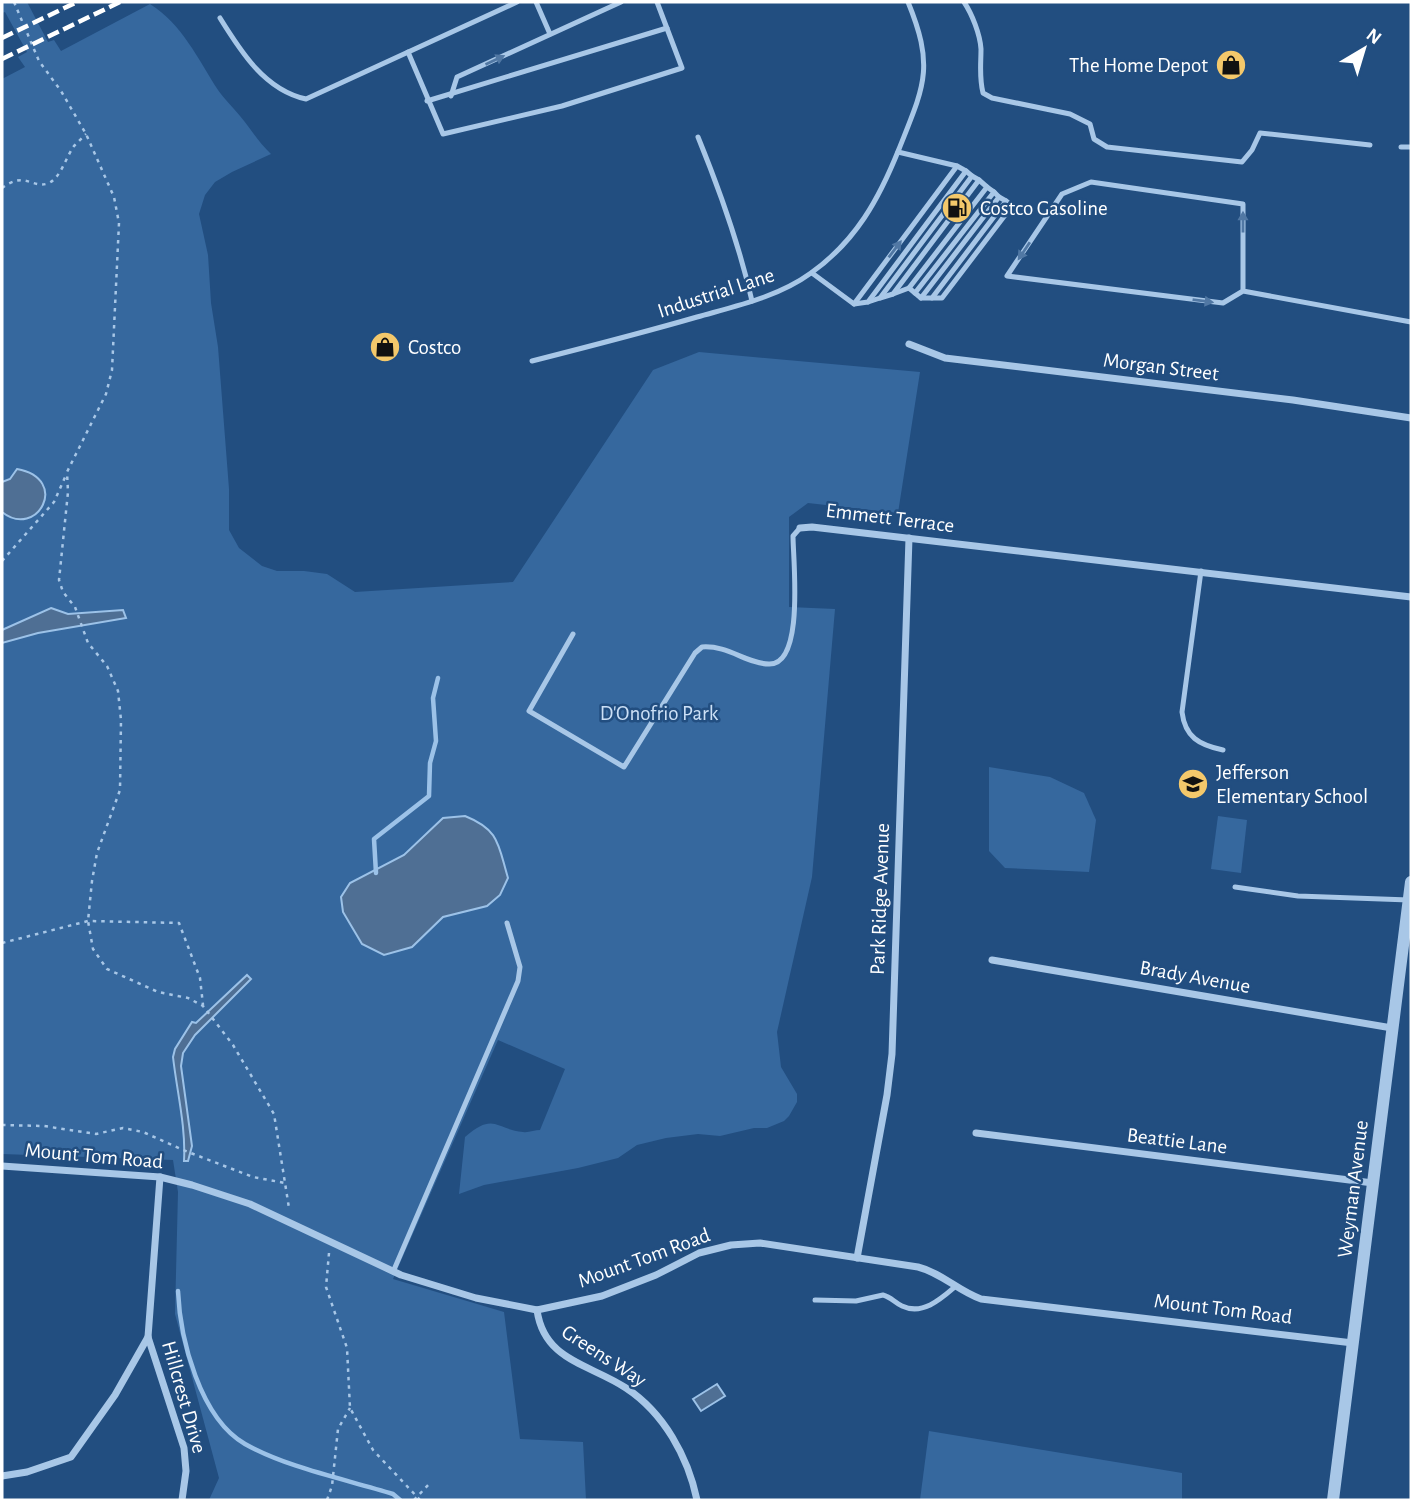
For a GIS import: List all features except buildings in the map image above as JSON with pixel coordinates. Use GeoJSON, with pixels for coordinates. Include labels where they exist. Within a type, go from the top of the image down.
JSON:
{"type":"FeatureCollection","features":[{"type":"Feature","properties":{"kind":"street","name":"Morgan Street"},"geometry":{"type":"LineString","coordinates":[[909,344],[945,358],[1293,400],[1411,418]]}},
{"type":"Feature","properties":{"kind":"street","name":"Emmett Terrace"},"geometry":{"type":"LineString","coordinates":[[800,528],[812,527],[1411,597]]}},
{"type":"Feature","properties":{"kind":"street","name":"Park Ridge Avenue"},"geometry":{"type":"LineString","coordinates":[[857,1258],[892,1054],[909,538]]}},
{"type":"Feature","properties":{"kind":"street","name":"Weyman Avenue"},"geometry":{"type":"LineString","coordinates":[[1333,1500],[1411,883]]}},
{"type":"Feature","properties":{"kind":"street","name":"Brady Avenue"},"geometry":{"type":"LineString","coordinates":[[992,960],[1392,1028]]}},
{"type":"Feature","properties":{"kind":"street","name":"Beattie Lane"},"geometry":{"type":"LineString","coordinates":[[976,1133],[1373,1182]]}},
{"type":"Feature","properties":{"kind":"street","name":"Mount Tom Road"},"geometry":{"type":"LineString","coordinates":[[2,1166],[160,1177],[222,1194],[393,1272],[476,1298],[537,1310],[602,1296],[656,1275],[699,1253],[731,1245],[761,1243],[928,1269],[966,1293],[981,1299],[1353,1343]]}},
{"type":"Feature","properties":{"kind":"street","name":"Hillcrest Drive"},"geometry":{"type":"LineString","coordinates":[[160,1177],[148,1337],[184,1448],[186,1471],[182,1500]]}},
{"type":"Feature","properties":{"kind":"street","name":"Greens Way"},"geometry":{"type":"LineString","coordinates":[[537,1310],[539,1328],[549,1343],[580,1364],[627,1388],[664,1426],[678,1445],[692,1476],[697,1500]]}},
{"type":"Feature","properties":{"kind":"street"},"geometry":{"type":"LineString","coordinates":[[2,1476],[27,1472],[71,1457],[115,1395],[148,1337]]}},
{"type":"Feature","properties":{"kind":"lane"},"geometry":{"type":"LineString","coordinates":[[220,18],[238,48],[262,75],[288,95],[306,99],[517,2]]}},
{"type":"Feature","properties":{"kind":"lane"},"geometry":{"type":"LineString","coordinates":[[536,2],[550,34]]}},
{"type":"Feature","properties":{"kind":"lane"},"geometry":{"type":"LineString","coordinates":[[451,96],[457,77],[621,2]]}},
{"type":"Feature","properties":{"kind":"lane"},"geometry":{"type":"LineString","coordinates":[[408,52],[443,134],[562,106],[682,68],[657,2]]}},
{"type":"Feature","properties":{"kind":"lane","name":"Industrial Lane"},"geometry":{"type":"LineString","coordinates":[[532,362],[752,301],[812,273],[863,222],[890,174],[920,97],[924,78],[924,49],[908,2]]}},
{"type":"Feature","properties":{"kind":"lane"},"geometry":{"type":"LineString","coordinates":[[964,2],[969,9],[981,47],[979,77],[983,93],[992,98],[1070,114],[1090,124],[1094,139],[1107,147],[1242,162],[1252,150],[1259,134],[1370,145]]}},
{"type":"Feature","properties":{"kind":"lane"},"geometry":{"type":"LineString","coordinates":[[427,101],[451,96],[667,28]]}},
{"type":"Feature","properties":{"kind":"lane"},"geometry":{"type":"LineString","coordinates":[[698,137],[743,259],[752,301]]}},
{"type":"Feature","properties":{"kind":"lane"},"geometry":{"type":"LineString","coordinates":[[1401,147],[1411,147]]}},
{"type":"Feature","properties":{"kind":"lane"},"geometry":{"type":"LineString","coordinates":[[898,152],[957,166],[1006,201],[932,298],[918,295],[909,288]]}},
{"type":"Feature","properties":{"kind":"lane"},"geometry":{"type":"LineString","coordinates":[[854,304],[957,166]]}},
{"type":"Feature","properties":{"kind":"lane"},"geometry":{"type":"LineString","coordinates":[[869,302],[966,171]]}},
{"type":"Feature","properties":{"kind":"lane"},"geometry":{"type":"LineString","coordinates":[[880,298],[972,176]]}},
{"type":"Feature","properties":{"kind":"lane"},"geometry":{"type":"LineString","coordinates":[[892,294],[979,180]]}},
{"type":"Feature","properties":{"kind":"lane"},"geometry":{"type":"LineString","coordinates":[[1243,291],[1243,204],[1091,182],[1062,194],[1007,276],[1223,303],[1243,291],[1411,322]]}},
{"type":"Feature","properties":{"kind":"lane"},"geometry":{"type":"LineString","coordinates":[[812,273],[854,304],[869,302],[909,288],[987,187]]}},
{"type":"Feature","properties":{"kind":"lane"},"geometry":{"type":"LineString","coordinates":[[918,295],[996,194]]}},
{"type":"Feature","properties":{"kind":"lane","name":"Emmett Terrace"},"geometry":{"type":"LineString","coordinates":[[573,634],[529,711],[624,767],[695,653],[702,647],[722,648],[768,665],[778,663],[787,653],[794,624],[793,536],[800,528]]}},
{"type":"Feature","properties":{"kind":"lane"},"geometry":{"type":"LineString","coordinates":[[1201,571],[1182,712],[1184,727],[1194,740],[1223,750]]}},
{"type":"Feature","properties":{"kind":"lane"},"geometry":{"type":"LineString","coordinates":[[1235,887],[1298,896],[1409,900]]}},
{"type":"Feature","properties":{"kind":"lane"},"geometry":{"type":"LineString","coordinates":[[393,1272],[519,981],[520,967],[507,923]]}},
{"type":"Feature","properties":{"kind":"lane"},"geometry":{"type":"LineString","coordinates":[[815,1300],[856,1301],[883,1295],[904,1307],[918,1309],[936,1304],[956,1286]]}},
{"type":"Feature","properties":{"kind":"path"},"geometry":{"type":"LineString","coordinates":[[2,561],[54,502],[106,394],[112,370],[119,223],[114,197],[86,134],[61,91],[39,61],[14,2]]}},
{"type":"Feature","properties":{"kind":"path"},"geometry":{"type":"LineString","coordinates":[[2,188],[12,180],[24,179],[43,184],[53,181],[74,147],[86,134]]}},
{"type":"Feature","properties":{"kind":"path"},"geometry":{"type":"LineString","coordinates":[[67,472],[68,492],[59,580],[63,592],[75,607],[88,643],[107,666],[118,691],[121,720],[120,790],[97,853],[88,921],[93,949],[107,969],[158,992],[188,998],[203,1006]]}},
{"type":"Feature","properties":{"kind":"path"},"geometry":{"type":"LineString","coordinates":[[2,943],[88,921],[179,923],[200,978],[203,1006],[233,1045],[274,1114],[289,1209],[299,1228]]}},
{"type":"Feature","properties":{"kind":"path"},"geometry":{"type":"LineString","coordinates":[[2,1125],[44,1126],[96,1134],[123,1128],[143,1132],[253,1177],[285,1183]]}},
{"type":"Feature","properties":{"kind":"path"},"geometry":{"type":"LineString","coordinates":[[330,1242],[326,1287],[348,1348],[350,1408],[373,1450],[420,1500]]}},
{"type":"Feature","properties":{"kind":"path"},"geometry":{"type":"LineString","coordinates":[[327,1500],[332,1486],[338,1429],[350,1408]]}},
{"type":"Feature","properties":{"kind":"path"},"geometry":{"type":"LineString","coordinates":[[414,1500],[429,1483]]}},
{"type":"Feature","properties":{"kind":"green space","name":"D'Onofrio Park"},"geometry":{"type":"Polygon","coordinates":[[[2,2],[27,2],[48,42],[54,40],[61,51],[150,4],[180,32],[220,93],[271,154],[215,182],[205,195],[199,214],[208,255],[211,303],[218,347],[229,489],[229,530],[239,548],[262,566],[277,571],[327,574],[355,592],[513,582],[653,370],[699,352],[920,372],[898,513],[808,503],[789,517],[789,607],[835,609],[812,877],[777,1032],[781,1067],[797,1094],[797,1102],[789,1116],[767,1128],[754,1128],[720,1136],[698,1134],[666,1138],[637,1145],[618,1158],[484,1185],[459,1194],[465,1137],[482,1125],[489,1124],[523,1132],[540,1130],[565,1069],[498,1040],[393,1279],[504,1312],[520,1439],[583,1442],[586,1500],[209,1500],[219,1478],[175,1314],[178,1192],[173,1160],[2,1154],[2,79],[25,67],[18,57],[27,52],[5,12],[2,13],[2,2]]]}},
{"type":"Feature","properties":{"kind":"green space"},"geometry":{"type":"Polygon","coordinates":[[[989,767],[1050,777],[1084,793],[1096,820],[1089,872],[1005,868],[989,851],[989,767]]]}},
{"type":"Feature","properties":{"kind":"green space"},"geometry":{"type":"Polygon","coordinates":[[[1218,816],[1247,820],[1241,873],[1211,869],[1218,816]]]}},
{"type":"Feature","properties":{"kind":"green space"},"geometry":{"type":"Polygon","coordinates":[[[929,1431],[1182,1473],[1182,1500],[920,1500],[929,1431]]]}},
{"type":"Feature","properties":{"kind":"shaded area"},"geometry":{"type":"Polygon","coordinates":[[[17,469],[33,475],[42,484],[45,494],[43,505],[36,513],[27,518],[15,519],[2,512],[2,482],[10,479],[17,469]]]}},
{"type":"Feature","properties":{"kind":"shaded area"},"geometry":{"type":"Polygon","coordinates":[[[51,608],[68,614],[123,610],[126,618],[38,633],[2,643],[2,630],[51,608]]]}},
{"type":"Feature","properties":{"kind":"shaded area"},"geometry":{"type":"Polygon","coordinates":[[[465,816],[485,827],[496,840],[508,878],[500,895],[487,906],[443,917],[412,947],[384,955],[362,944],[343,912],[341,897],[350,883],[404,855],[443,818],[465,816]]]}},
{"type":"Feature","properties":{"kind":"shaded area"},"geometry":{"type":"Polygon","coordinates":[[[247,975],[251,979],[195,1035],[183,1053],[181,1066],[192,1146],[188,1161],[184,1161],[182,1122],[173,1057],[175,1049],[192,1022],[196,1023],[247,975]]]}},
{"type":"Feature","properties":{"kind":"shaded area"},"geometry":{"type":"Polygon","coordinates":[[[717,1384],[725,1396],[701,1411],[693,1399],[717,1384]]]}},
{"type":"Feature","properties":{"kind":"waterway"},"geometry":{"type":"LineString","coordinates":[[376,873],[374,839],[429,796],[430,763],[436,741],[433,698],[438,678]]}},
{"type":"Feature","properties":{"kind":"waterway"},"geometry":{"type":"LineString","coordinates":[[178,1291],[183,1331],[195,1376],[216,1416],[229,1432],[245,1444],[280,1460],[393,1494],[400,1500]]}},
{"type":"Feature","properties":{"kind":"railway"},"geometry":{"type":"LineString","coordinates":[[2,38],[77,2]]}},
{"type":"Feature","properties":{"kind":"railway"},"geometry":{"type":"LineString","coordinates":[[2,59],[120,2]]}},
{"type":"Feature","properties":{"kind":"place","name":"The Home Depot"},"geometry":{"type":"Point","coordinates":[1231,65]}},
{"type":"Feature","properties":{"kind":"place","name":"Costco Gasoline"},"geometry":{"type":"Point","coordinates":[957,208]}},
{"type":"Feature","properties":{"kind":"place","name":"Costco"},"geometry":{"type":"Point","coordinates":[385,347]}},
{"type":"Feature","properties":{"kind":"place","name":"Jefferson Elementary School"},"geometry":{"type":"Point","coordinates":[1193,784]}}]}
